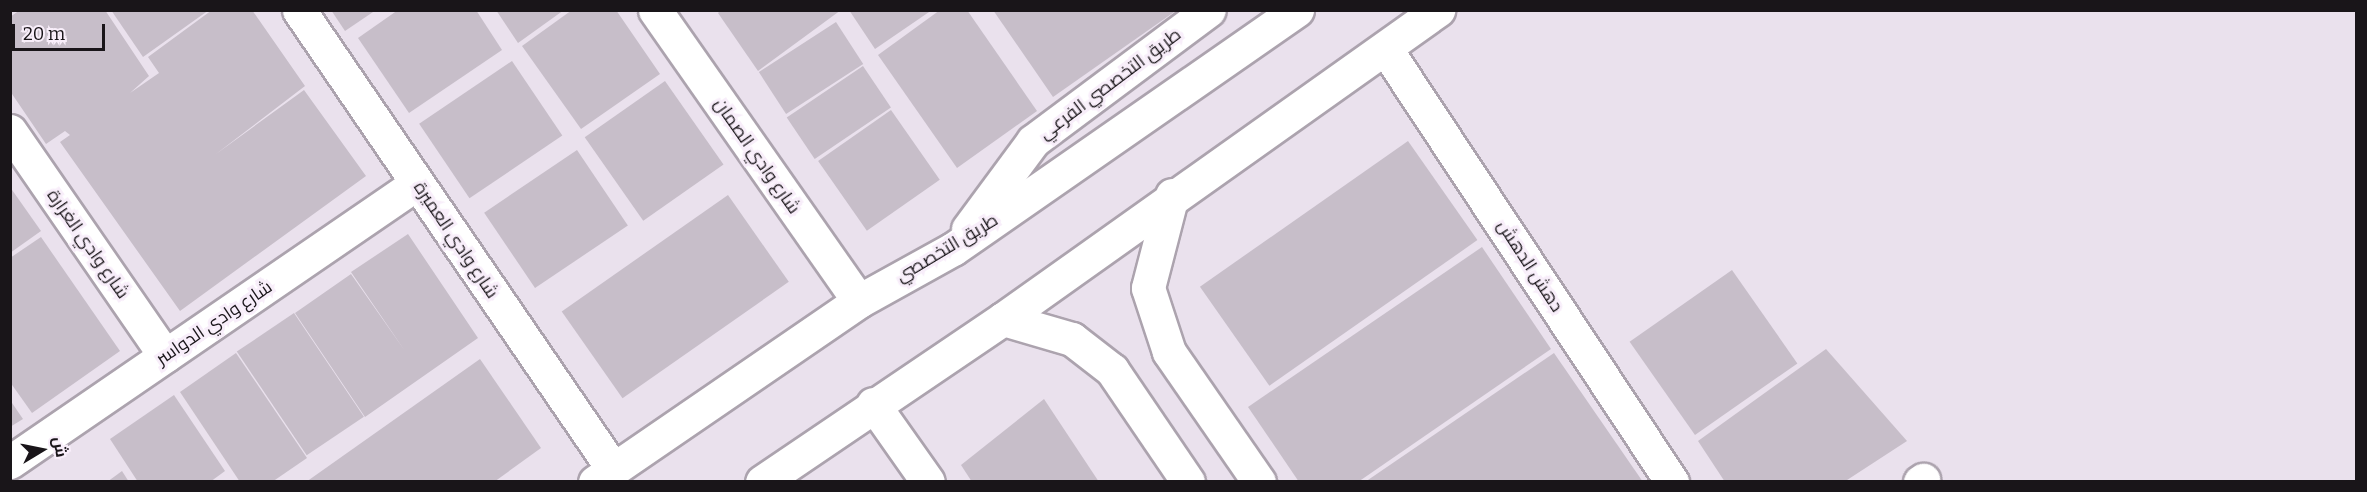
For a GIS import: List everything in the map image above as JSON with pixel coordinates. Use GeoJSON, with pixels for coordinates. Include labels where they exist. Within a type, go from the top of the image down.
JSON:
{"type":"FeatureCollection","features":[{"type":"Feature","properties":{"kind":"street","name":"شارع وادي العميرة"},"geometry":{"type":"LineString","coordinates":[[299,10],[417,183],[604,475]]}},
{"type":"Feature","properties":{"kind":"street","name":"شارع وادي الصمان"},"geometry":{"type":"LineString","coordinates":[[655,10],[859,301]]}},
{"type":"Feature","properties":{"kind":"street","name":"طريق التخصصي الفرعي"},"geometry":{"type":"LineString","coordinates":[[953,249],[1033,141],[1209,10]]}},
{"type":"Feature","properties":{"kind":"street","name":"طريق التخصصي"},"geometry":{"type":"LineString","coordinates":[[604,475],[859,301],[953,249],[1297,10]]}},
{"type":"Feature","properties":{"kind":"street"},"geometry":{"type":"LineString","coordinates":[[762,482],[873,404],[1003,319],[1172,195],[1387,51],[1438,10]]}},
{"type":"Feature","properties":{"kind":"street"},"geometry":{"type":"LineString","coordinates":[[1387,51],[1462,10]]}},
{"type":"Feature","properties":{"kind":"street","name":"دهش الدهش"},"geometry":{"type":"LineString","coordinates":[[1387,51],[1672,482]]}},
{"type":"Feature","properties":{"kind":"street","name":"شارع وادي الغرارة"},"geometry":{"type":"LineString","coordinates":[[10,131],[165,356]]}},
{"type":"Feature","properties":{"kind":"street","name":"شارع وادي الدواسر"},"geometry":{"type":"LineString","coordinates":[[10,462],[417,183]]}},
{"type":"Feature","properties":{"kind":"street"},"geometry":{"type":"LineString","coordinates":[[1172,195],[1148,288],[1168,352],[1259,482]]}},
{"type":"Feature","properties":{"kind":"street"},"geometry":{"type":"LineString","coordinates":[[1003,319],[1072,339],[1112,370],[1188,482]]}},
{"type":"Feature","properties":{"kind":"street"},"geometry":{"type":"LineString","coordinates":[[873,404],[928,482]]}},
{"type":"Feature","properties":{"kind":"building"},"geometry":{"type":"Polygon","coordinates":[[[20,10],[105,10],[149,76],[130,93],[159,73],[148,57],[212,10],[252,10],[305,86],[216,154],[304,90],[366,176],[180,311],[60,142],[70,135],[65,131],[46,144],[10,91],[10,17],[20,10]]]}},
{"type":"Feature","properties":{"kind":"building"},"geometry":{"type":"Polygon","coordinates":[[[111,10],[209,10],[143,57],[111,10]]]}},
{"type":"Feature","properties":{"kind":"building"},"geometry":{"type":"Polygon","coordinates":[[[331,10],[376,10],[345,31],[331,10]]]}},
{"type":"Feature","properties":{"kind":"building"},"geometry":{"type":"Polygon","coordinates":[[[398,10],[476,10],[502,50],[409,113],[358,38],[398,10]]]}},
{"type":"Feature","properties":{"kind":"building"},"geometry":{"type":"Polygon","coordinates":[[[496,10],[564,10],[518,43],[496,10]]]}},
{"type":"Feature","properties":{"kind":"building"},"geometry":{"type":"Polygon","coordinates":[[[572,10],[616,10],[660,74],[581,129],[522,46],[572,10]]]}},
{"type":"Feature","properties":{"kind":"building"},"geometry":{"type":"Polygon","coordinates":[[[721,10],[841,10],[758,71],[718,13],[721,10]]]}},
{"type":"Feature","properties":{"kind":"building"},"geometry":{"type":"Polygon","coordinates":[[[849,10],[932,10],[875,49],[849,10]]]}},
{"type":"Feature","properties":{"kind":"building"},"geometry":{"type":"Polygon","coordinates":[[[940,10],[967,10],[1037,111],[957,168],[878,55],[940,10]]]}},
{"type":"Feature","properties":{"kind":"building"},"geometry":{"type":"Polygon","coordinates":[[[993,10],[1177,10],[1053,97],[993,10]]]}},
{"type":"Feature","properties":{"kind":"building"},"geometry":{"type":"Polygon","coordinates":[[[836,22],[863,64],[786,114],[759,72],[836,22]]]}},
{"type":"Feature","properties":{"kind":"building"},"geometry":{"type":"Polygon","coordinates":[[[512,61],[562,136],[469,198],[419,124],[512,61]]]}},
{"type":"Feature","properties":{"kind":"building"},"geometry":{"type":"Polygon","coordinates":[[[863,66],[891,107],[815,159],[787,117],[863,66]]]}},
{"type":"Feature","properties":{"kind":"building"},"geometry":{"type":"Polygon","coordinates":[[[665,81],[724,165],[643,221],[585,137],[665,81]]]}},
{"type":"Feature","properties":{"kind":"building"},"geometry":{"type":"Polygon","coordinates":[[[891,110],[940,180],[867,231],[818,161],[891,110]]]}},
{"type":"Feature","properties":{"kind":"building"},"geometry":{"type":"Polygon","coordinates":[[[1408,141],[1477,240],[1269,386],[1200,287],[1408,141]]]}},
{"type":"Feature","properties":{"kind":"building"},"geometry":{"type":"Polygon","coordinates":[[[577,150],[628,225],[535,288],[484,213],[577,150]]]}},
{"type":"Feature","properties":{"kind":"building"},"geometry":{"type":"Polygon","coordinates":[[[10,187],[41,231],[10,253],[10,187]]]}},
{"type":"Feature","properties":{"kind":"building"},"geometry":{"type":"Polygon","coordinates":[[[728,195],[789,282],[623,398],[562,311],[728,195]]]}},
{"type":"Feature","properties":{"kind":"building"},"geometry":{"type":"Polygon","coordinates":[[[408,234],[478,338],[365,417],[295,313],[351,274],[405,351],[351,272],[408,234]]]}},
{"type":"Feature","properties":{"kind":"building"},"geometry":{"type":"Polygon","coordinates":[[[41,237],[120,351],[32,413],[10,382],[10,258],[41,237]]]}},
{"type":"Feature","properties":{"kind":"building"},"geometry":{"type":"Polygon","coordinates":[[[1482,247],[1551,349],[1358,482],[1299,482],[1248,407],[1482,247]]]}},
{"type":"Feature","properties":{"kind":"building"},"geometry":{"type":"Polygon","coordinates":[[[1732,270],[1797,363],[1695,435],[1630,342],[1732,270]]]}},
{"type":"Feature","properties":{"kind":"building"},"geometry":{"type":"Polygon","coordinates":[[[294,313],[364,417],[307,455],[237,352],[294,313]]]}},
{"type":"Feature","properties":{"kind":"building"},"geometry":{"type":"Polygon","coordinates":[[[1826,349],[1907,441],[1844,482],[1725,482],[1698,441],[1826,349]]]}},
{"type":"Feature","properties":{"kind":"building"},"geometry":{"type":"Polygon","coordinates":[[[236,353],[307,458],[272,482],[240,482],[180,392],[236,353]]]}},
{"type":"Feature","properties":{"kind":"building"},"geometry":{"type":"Polygon","coordinates":[[[1554,353],[1643,482],[1365,482],[1554,353]]]}},
{"type":"Feature","properties":{"kind":"building"},"geometry":{"type":"Polygon","coordinates":[[[480,359],[541,448],[494,482],[306,482],[480,359]]]}},
{"type":"Feature","properties":{"kind":"building"},"geometry":{"type":"Polygon","coordinates":[[[174,395],[225,471],[210,482],[138,482],[110,439],[174,395]]]}},
{"type":"Feature","properties":{"kind":"building"},"geometry":{"type":"Polygon","coordinates":[[[1044,399],[1099,482],[972,482],[961,465],[1044,399]]]}},
{"type":"Feature","properties":{"kind":"building"},"geometry":{"type":"Polygon","coordinates":[[[10,400],[23,419],[10,427],[10,400]]]}},
{"type":"Feature","properties":{"kind":"building"},"geometry":{"type":"Polygon","coordinates":[[[122,471],[129,482],[107,482],[122,471]]]}}]}
